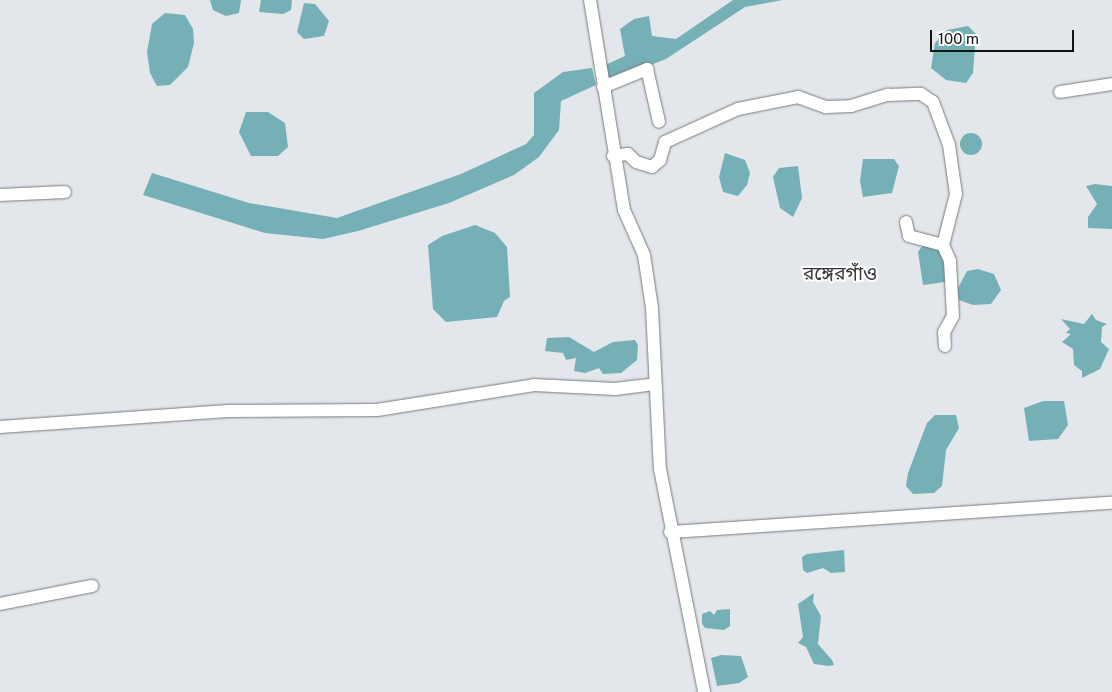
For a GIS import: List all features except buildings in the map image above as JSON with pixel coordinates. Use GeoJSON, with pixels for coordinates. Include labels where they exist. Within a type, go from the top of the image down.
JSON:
{"type":"FeatureCollection","features":[{"type":"Feature","properties":{"kind":"street"},"geometry":{"type":"LineString","coordinates":[[590,0],[613,156],[624,210],[644,255],[652,308],[653,384],[660,469],[670,532],[704,692]]}},
{"type":"Feature","properties":{"kind":"street"},"geometry":{"type":"LineString","coordinates":[[603,87],[647,69],[659,122]]}},
{"type":"Feature","properties":{"kind":"street"},"geometry":{"type":"LineString","coordinates":[[1060,92],[1112,84]]}},
{"type":"Feature","properties":{"kind":"street"},"geometry":{"type":"LineString","coordinates":[[613,156],[628,154],[636,162],[652,167],[660,160],[665,142],[738,109],[798,97],[826,107],[851,106],[888,95],[921,94],[933,102],[949,145],[956,194],[942,245],[950,261],[954,300],[953,316],[944,332],[945,346]]}},
{"type":"Feature","properties":{"kind":"street"},"geometry":{"type":"LineString","coordinates":[[0,195],[65,192]]}},
{"type":"Feature","properties":{"kind":"street"},"geometry":{"type":"LineString","coordinates":[[906,222],[909,236],[942,245]]}},
{"type":"Feature","properties":{"kind":"street"},"geometry":{"type":"LineString","coordinates":[[0,426],[231,411],[377,410],[534,385],[615,389],[653,384]]}},
{"type":"Feature","properties":{"kind":"street"},"geometry":{"type":"LineString","coordinates":[[670,532],[1112,503]]}},
{"type":"Feature","properties":{"kind":"street"},"geometry":{"type":"LineString","coordinates":[[0,604],[92,586]]}},
{"type":"Feature","properties":{"kind":"water"},"geometry":{"type":"Polygon","coordinates":[[[210,0],[241,0],[239,13],[226,16],[213,10],[210,0]]]}},
{"type":"Feature","properties":{"kind":"water"},"geometry":{"type":"Polygon","coordinates":[[[261,0],[292,0],[291,10],[283,14],[259,12],[261,0]]]}},
{"type":"Feature","properties":{"kind":"water"},"geometry":{"type":"Polygon","coordinates":[[[733,0],[783,0],[745,7],[666,59],[607,82],[603,66],[625,56],[620,29],[634,19],[649,16],[652,36],[676,39],[733,0]]]}},
{"type":"Feature","properties":{"kind":"water"},"geometry":{"type":"Polygon","coordinates":[[[304,3],[315,4],[329,21],[324,36],[304,39],[297,32],[304,3]]]}},
{"type":"Feature","properties":{"kind":"water"},"geometry":{"type":"Polygon","coordinates":[[[165,13],[185,15],[193,29],[194,43],[188,67],[170,85],[157,86],[150,73],[147,52],[152,24],[165,13]]]}},
{"type":"Feature","properties":{"kind":"water"},"geometry":{"type":"Polygon","coordinates":[[[968,26],[976,34],[973,73],[966,83],[946,80],[931,68],[935,43],[947,30],[968,26]]]}},
{"type":"Feature","properties":{"kind":"water"},"geometry":{"type":"Polygon","coordinates":[[[592,68],[596,85],[561,101],[559,130],[539,157],[514,175],[449,203],[358,231],[323,239],[265,233],[143,195],[152,173],[249,203],[337,218],[461,174],[526,144],[534,135],[534,93],[563,72],[592,68]]]}},
{"type":"Feature","properties":{"kind":"water"},"geometry":{"type":"Polygon","coordinates":[[[246,112],[268,112],[285,123],[288,147],[278,156],[251,156],[239,132],[246,112]]]}},
{"type":"Feature","properties":{"kind":"water"},"geometry":{"type":"Polygon","coordinates":[[[971,133],[979,136],[982,144],[979,152],[971,155],[963,152],[960,144],[963,136],[971,133]]]}},
{"type":"Feature","properties":{"kind":"water"},"geometry":{"type":"Polygon","coordinates":[[[725,153],[745,160],[750,173],[747,185],[738,196],[723,192],[719,177],[725,153]]]}},
{"type":"Feature","properties":{"kind":"water"},"geometry":{"type":"Polygon","coordinates":[[[863,159],[894,159],[899,166],[892,193],[863,197],[860,181],[863,159]]]}},
{"type":"Feature","properties":{"kind":"water"},"geometry":{"type":"Polygon","coordinates":[[[798,166],[802,198],[793,217],[780,208],[773,177],[779,168],[798,166]]]}},
{"type":"Feature","properties":{"kind":"water"},"geometry":{"type":"Polygon","coordinates":[[[1095,184],[1112,186],[1112,229],[1088,228],[1088,217],[1097,204],[1086,186],[1095,184]]]}},
{"type":"Feature","properties":{"kind":"water"},"geometry":{"type":"Polygon","coordinates":[[[475,225],[495,233],[507,247],[510,297],[504,301],[497,317],[446,322],[433,309],[428,245],[442,236],[475,225]]]}},
{"type":"Feature","properties":{"kind":"water"},"geometry":{"type":"Polygon","coordinates":[[[925,242],[946,251],[945,282],[923,285],[918,252],[925,242]]]}},
{"type":"Feature","properties":{"kind":"water"},"geometry":{"type":"Polygon","coordinates":[[[978,269],[994,274],[1001,290],[991,304],[973,305],[959,300],[957,290],[967,271],[978,269]]]}},
{"type":"Feature","properties":{"kind":"water"},"geometry":{"type":"Polygon","coordinates":[[[1092,314],[1096,320],[1107,324],[1102,327],[1101,342],[1109,349],[1100,369],[1082,378],[1082,371],[1074,365],[1073,349],[1062,342],[1071,334],[1066,333],[1070,329],[1061,319],[1084,324],[1092,314]]]}},
{"type":"Feature","properties":{"kind":"water"},"geometry":{"type":"Polygon","coordinates":[[[569,337],[594,352],[613,342],[635,340],[638,345],[637,360],[621,373],[603,374],[599,368],[585,373],[574,371],[576,358],[566,360],[563,353],[545,351],[547,338],[569,337]]]}},
{"type":"Feature","properties":{"kind":"water"},"geometry":{"type":"Polygon","coordinates":[[[1043,401],[1064,401],[1068,425],[1058,439],[1029,441],[1024,408],[1043,401]]]}},
{"type":"Feature","properties":{"kind":"water"},"geometry":{"type":"Polygon","coordinates":[[[935,415],[956,415],[959,428],[946,450],[942,486],[934,493],[913,494],[906,486],[908,473],[927,423],[935,415]]]}},
{"type":"Feature","properties":{"kind":"water"},"geometry":{"type":"Polygon","coordinates":[[[844,550],[845,572],[831,573],[823,568],[807,573],[803,570],[802,557],[807,554],[844,550]]]}},
{"type":"Feature","properties":{"kind":"water"},"geometry":{"type":"Polygon","coordinates":[[[814,593],[813,602],[821,616],[818,644],[834,665],[814,664],[806,647],[798,643],[803,637],[798,604],[814,593]]]}},
{"type":"Feature","properties":{"kind":"water"},"geometry":{"type":"Polygon","coordinates":[[[730,609],[730,626],[724,630],[705,628],[702,624],[702,614],[710,611],[714,615],[717,610],[730,609]]]}},
{"type":"Feature","properties":{"kind":"water"},"geometry":{"type":"Polygon","coordinates":[[[721,655],[741,656],[748,677],[739,683],[717,686],[711,658],[721,655]]]}},
{"type":"Feature","properties":{"kind":"district","name":"রঙ্গেরগাঁও"},"geometry":{"type":"Point","coordinates":[840,274]}}]}
